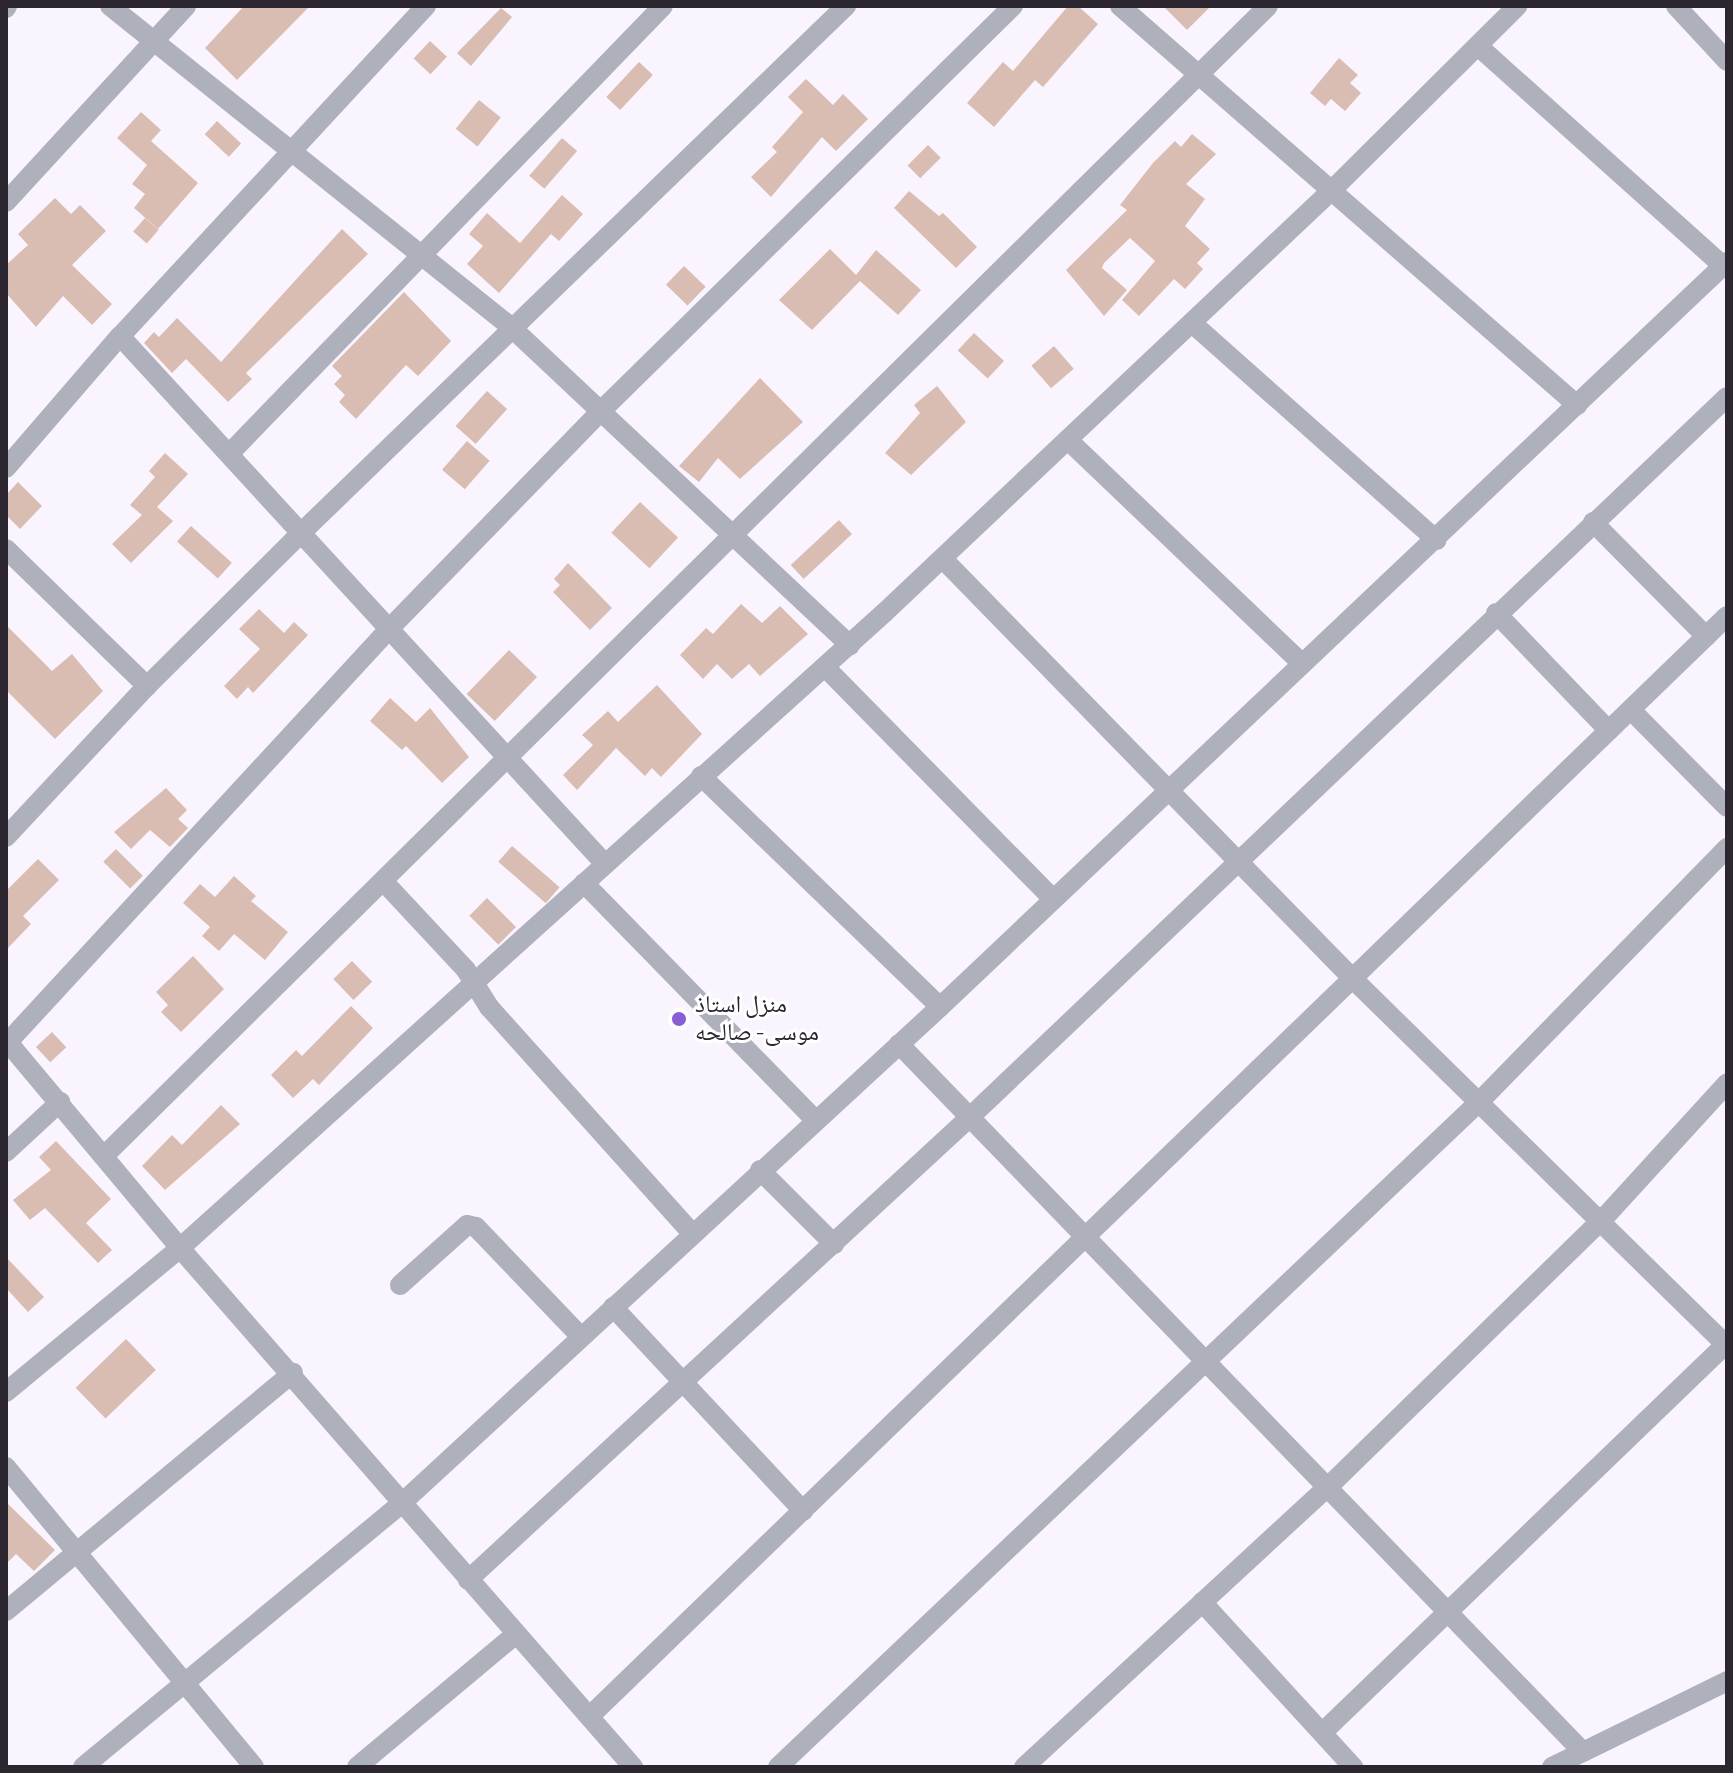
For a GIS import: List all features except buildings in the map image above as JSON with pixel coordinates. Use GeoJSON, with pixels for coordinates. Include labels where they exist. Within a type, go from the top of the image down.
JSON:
{"type":"FeatureCollection","features":[{"type":"Feature","properties":{"kind":"street"},"geometry":{"type":"LineString","coordinates":[[110,6],[420,251],[511,327],[603,409],[850,645]]}},
{"type":"Feature","properties":{"kind":"street"},"geometry":{"type":"LineString","coordinates":[[6,202],[186,6]]}},
{"type":"Feature","properties":{"kind":"street"},"geometry":{"type":"LineString","coordinates":[[6,468],[290,147],[426,6]]}},
{"type":"Feature","properties":{"kind":"street"},"geometry":{"type":"LineString","coordinates":[[230,453],[420,251],[663,6]]}},
{"type":"Feature","properties":{"kind":"street"},"geometry":{"type":"LineString","coordinates":[[6,837],[147,686],[302,532],[846,6]]}},
{"type":"Feature","properties":{"kind":"street"},"geometry":{"type":"LineString","coordinates":[[629,1765],[293,1373],[180,1248],[7,1041],[390,628],[603,409],[1013,6]]}},
{"type":"Feature","properties":{"kind":"street"},"geometry":{"type":"LineString","coordinates":[[1120,6],[1201,73],[1577,405]]}},
{"type":"Feature","properties":{"kind":"street"},"geometry":{"type":"LineString","coordinates":[[104,1156],[385,883],[1268,6]]}},
{"type":"Feature","properties":{"kind":"street"},"geometry":{"type":"LineString","coordinates":[[6,1392],[180,1248],[476,985],[701,776],[850,645],[1333,189],[1517,6]]}},
{"type":"Feature","properties":{"kind":"street"},"geometry":{"type":"LineString","coordinates":[[1681,8],[1727,61]]}},
{"type":"Feature","properties":{"kind":"street"},"geometry":{"type":"LineString","coordinates":[[83,1767],[403,1502],[691,1232],[940,1007],[1725,264],[1478,46]]}},
{"type":"Feature","properties":{"kind":"street"},"geometry":{"type":"LineString","coordinates":[[1192,323],[1436,540]]}},
{"type":"Feature","properties":{"kind":"street"},"geometry":{"type":"LineString","coordinates":[[120,336],[510,757],[605,864]]}},
{"type":"Feature","properties":{"kind":"street"},"geometry":{"type":"LineString","coordinates":[[468,1580],[969,1118],[1496,613],[1727,397]]}},
{"type":"Feature","properties":{"kind":"street"},"geometry":{"type":"LineString","coordinates":[[1068,440],[1302,664]]}},
{"type":"Feature","properties":{"kind":"street"},"geometry":{"type":"LineString","coordinates":[[1593,522],[1706,636]]}},
{"type":"Feature","properties":{"kind":"street"},"geometry":{"type":"LineString","coordinates":[[6,549],[147,686]]}},
{"type":"Feature","properties":{"kind":"street"},"geometry":{"type":"LineString","coordinates":[[943,559],[1237,863],[1603,1219],[1726,1344],[1323,1732]]}},
{"type":"Feature","properties":{"kind":"street"},"geometry":{"type":"LineString","coordinates":[[1496,613],[1609,731]]}},
{"type":"Feature","properties":{"kind":"street"},"geometry":{"type":"LineString","coordinates":[[590,1716],[1727,616]]}},
{"type":"Feature","properties":{"kind":"street"},"geometry":{"type":"LineString","coordinates":[[825,667],[1053,899]]}},
{"type":"Feature","properties":{"kind":"street"},"geometry":{"type":"LineString","coordinates":[[1631,710],[1727,807]]}},
{"type":"Feature","properties":{"kind":"street"},"geometry":{"type":"LineString","coordinates":[[701,776],[940,1007]]}},
{"type":"Feature","properties":{"kind":"street"},"geometry":{"type":"LineString","coordinates":[[778,1767],[1480,1101],[1727,848]]}},
{"type":"Feature","properties":{"kind":"street"},"geometry":{"type":"LineString","coordinates":[[385,883],[476,985],[489,1007],[691,1232]]}},
{"type":"Feature","properties":{"kind":"street"},"geometry":{"type":"LineString","coordinates":[[584,883],[815,1120]]}},
{"type":"Feature","properties":{"kind":"street"},"geometry":{"type":"LineString","coordinates":[[899,1044],[1083,1238],[1329,1486],[1583,1752]]}},
{"type":"Feature","properties":{"kind":"street"},"geometry":{"type":"LineString","coordinates":[[1024,1767],[1329,1486],[1603,1219],[1727,1083]]}},
{"type":"Feature","properties":{"kind":"street"},"geometry":{"type":"LineString","coordinates":[[6,1152],[60,1102]]}},
{"type":"Feature","properties":{"kind":"street"},"geometry":{"type":"LineString","coordinates":[[760,1170],[834,1244]]}},
{"type":"Feature","properties":{"kind":"street"},"geometry":{"type":"LineString","coordinates":[[400,1285],[467,1225],[476,1227],[580,1336]]}},
{"type":"Feature","properties":{"kind":"street"},"geometry":{"type":"LineString","coordinates":[[613,1307],[803,1511]]}},
{"type":"Feature","properties":{"kind":"street"},"geometry":{"type":"LineString","coordinates":[[6,1611],[293,1373]]}},
{"type":"Feature","properties":{"kind":"street"},"geometry":{"type":"LineString","coordinates":[[6,1467],[254,1767]]}},
{"type":"Feature","properties":{"kind":"street"},"geometry":{"type":"LineString","coordinates":[[1202,1602],[1353,1767]]}},
{"type":"Feature","properties":{"kind":"street"},"geometry":{"type":"LineString","coordinates":[[357,1767],[516,1634]]}},
{"type":"Feature","properties":{"kind":"street"},"geometry":{"type":"LineString","coordinates":[[1552,1767],[1727,1681]]}},
{"type":"Feature","properties":{"kind":"place","name":"منزل استاذ موسى- صالحه"},"geometry":{"type":"Point","coordinates":[679,1019]}}]}
